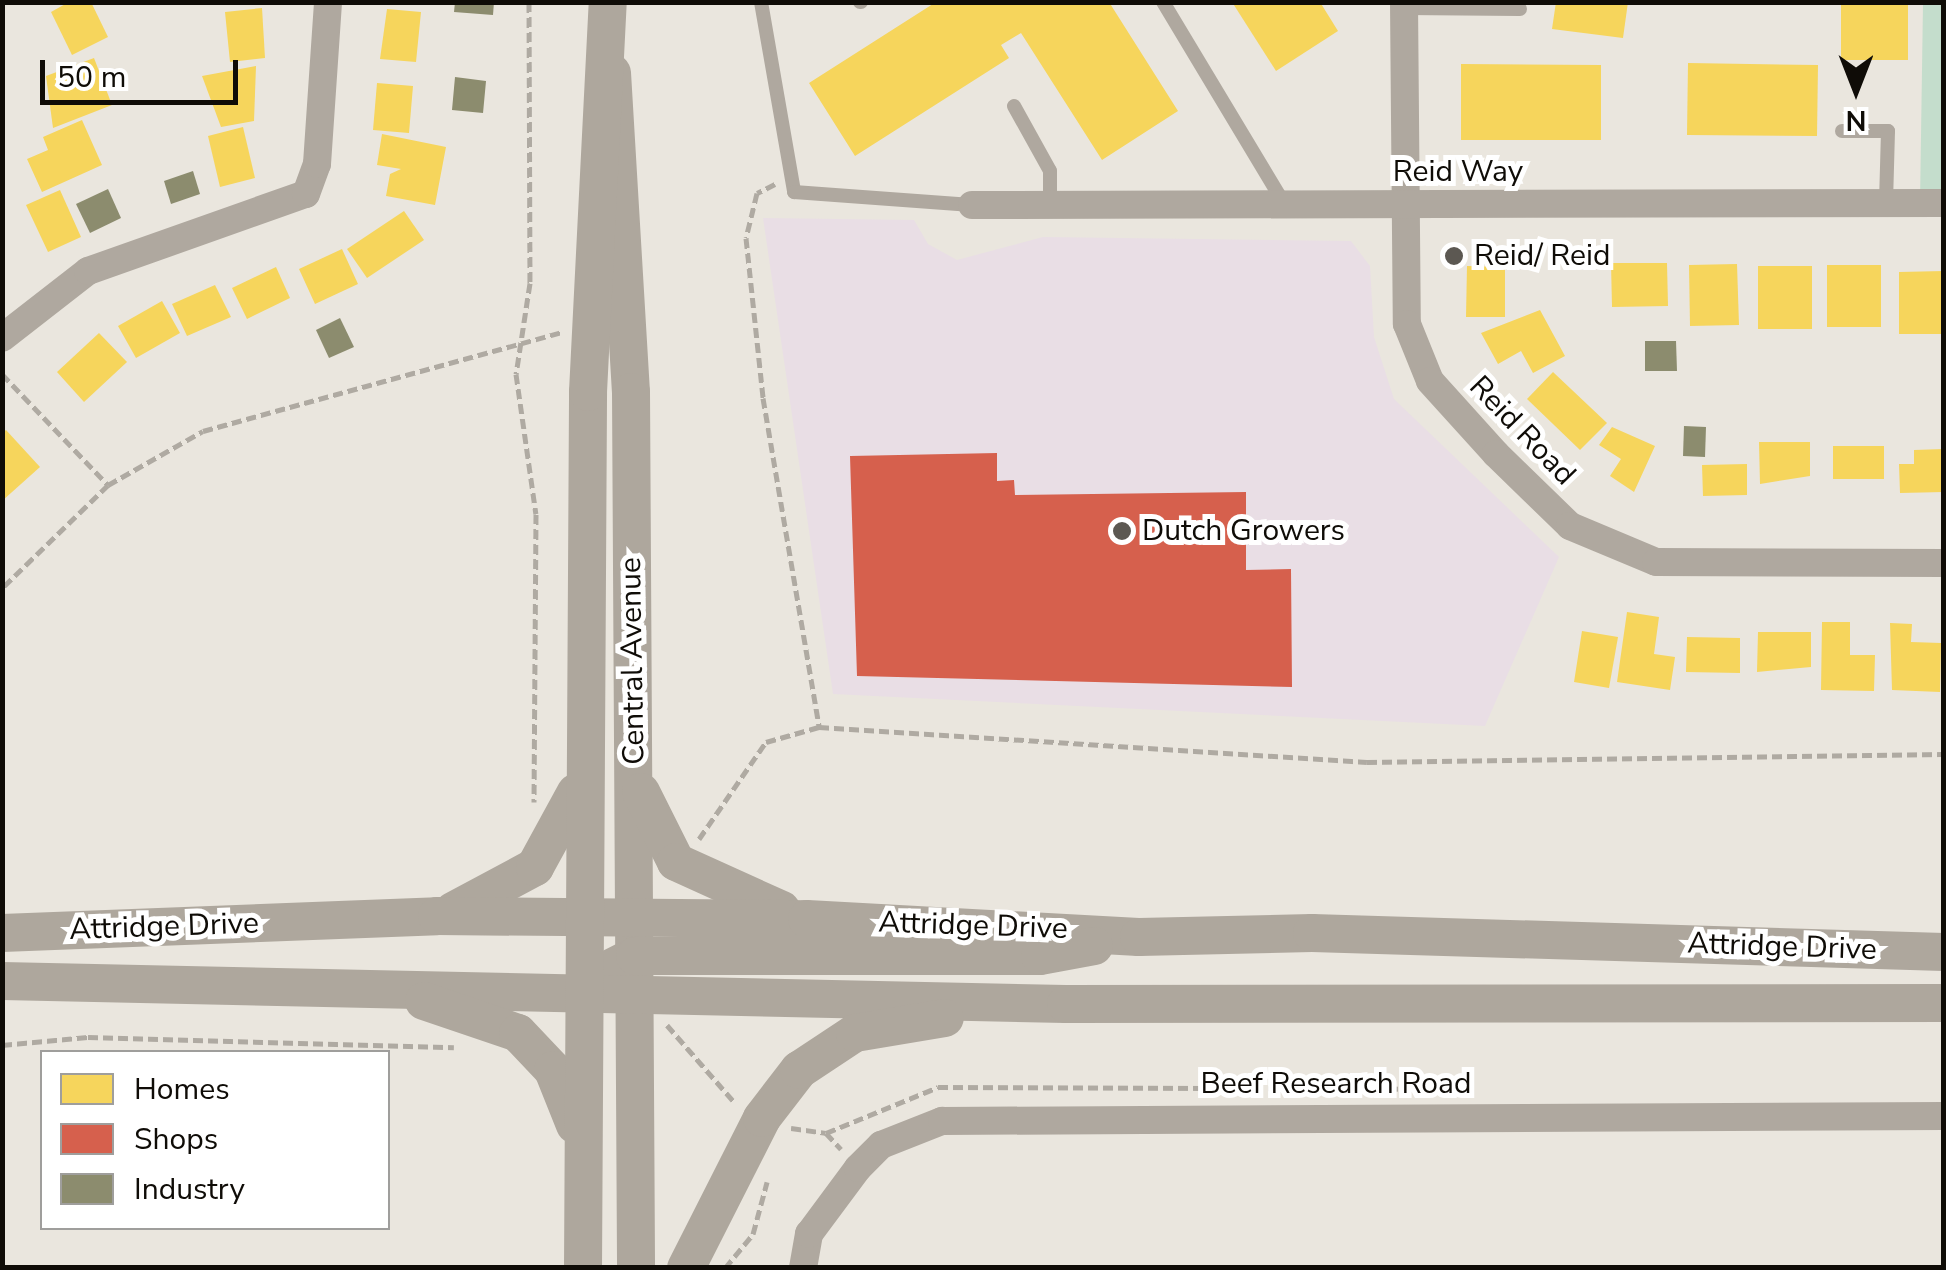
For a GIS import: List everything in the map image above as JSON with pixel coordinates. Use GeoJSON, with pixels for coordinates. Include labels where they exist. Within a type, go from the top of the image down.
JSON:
{"type":"FeatureCollection","features":[{"type":"Feature","properties":{"kind":"main road","name":"Central Avenue"},"geometry":{"type":"LineString","coordinates":[[608,2],[608,56],[622,132],[634,777],[636,1268]]}},
{"type":"Feature","properties":{"kind":"main road","name":"Central Avenue"},"geometry":{"type":"LineString","coordinates":[[583,1268],[582,776],[590,327],[596,111],[608,56]]}},
{"type":"Feature","properties":{"kind":"main road"},"geometry":{"type":"LineString","coordinates":[[437,916],[535,867],[582,776]]}},
{"type":"Feature","properties":{"kind":"main road"},"geometry":{"type":"LineString","coordinates":[[634,777],[676,862],[808,919]]}},
{"type":"Feature","properties":{"kind":"main road","name":"Attridge Drive"},"geometry":{"type":"LineString","coordinates":[[2,933],[437,916],[584,920],[635,955],[1066,1004],[1944,1003]]}},
{"type":"Feature","properties":{"kind":"main road","name":"Attridge Drive"},"geometry":{"type":"LineString","coordinates":[[2,981],[583,990],[635,955],[808,919],[1139,937],[1312,933],[1944,952]]}},
{"type":"Feature","properties":{"kind":"main road"},"geometry":{"type":"LineString","coordinates":[[635,955],[1040,956],[1139,937]]}},
{"type":"Feature","properties":{"kind":"main road"},"geometry":{"type":"LineString","coordinates":[[372,986],[518,1032],[554,1070],[584,1151]]}},
{"type":"Feature","properties":{"kind":"main road"},"geometry":{"type":"LineString","coordinates":[[686,1268],[762,1118],[820,1052],[903,1021],[1066,1004]]}},
{"type":"Feature","properties":{"kind":"street"},"geometry":{"type":"LineString","coordinates":[[5,331],[88,271],[306,194],[317,164],[328,2]]}},
{"type":"Feature","properties":{"kind":"street","name":"Reid Road"},"geometry":{"type":"LineString","coordinates":[[1405,5],[1406,324],[1419,362],[1570,526],[1656,562],[1944,563]]}},
{"type":"Feature","properties":{"kind":"street","name":"Reid Way"},"geometry":{"type":"LineString","coordinates":[[972,205],[1944,203]]}},
{"type":"Feature","properties":{"kind":"street","name":"Beef Research Road"},"geometry":{"type":"LineString","coordinates":[[803,1268],[809,1234],[858,1168],[881,1145],[942,1122],[1944,1116]]}},
{"type":"Feature","properties":{"kind":"lane"},"geometry":{"type":"LineString","coordinates":[[761,2],[794,192],[972,205]]}},
{"type":"Feature","properties":{"kind":"lane"},"geometry":{"type":"LineString","coordinates":[[1163,2],[1285,206]]}},
{"type":"Feature","properties":{"kind":"lane"},"geometry":{"type":"LineString","coordinates":[[1405,5],[1520,9]]}},
{"type":"Feature","properties":{"kind":"lane"},"geometry":{"type":"LineString","coordinates":[[1014,106],[1050,171],[1050,206]]}},
{"type":"Feature","properties":{"kind":"lane"},"geometry":{"type":"LineString","coordinates":[[1842,131],[1888,131],[1886,203]]}},
{"type":"Feature","properties":{"kind":"path"},"geometry":{"type":"LineString","coordinates":[[529,2],[530,283],[516,374],[536,514],[534,819]]}},
{"type":"Feature","properties":{"kind":"path"},"geometry":{"type":"LineString","coordinates":[[792,176],[756,193],[746,238],[763,398],[819,727]]}},
{"type":"Feature","properties":{"kind":"path"},"geometry":{"type":"LineString","coordinates":[[2,588],[108,485],[202,431],[396,384],[521,339],[590,327]]}},
{"type":"Feature","properties":{"kind":"path"},"geometry":{"type":"LineString","coordinates":[[2,374],[108,485]]}},
{"type":"Feature","properties":{"kind":"path"},"geometry":{"type":"LineString","coordinates":[[676,862],[729,808],[766,742],[819,727],[1368,762],[1944,754]]}},
{"type":"Feature","properties":{"kind":"path"},"geometry":{"type":"LineString","coordinates":[[2,1044],[88,1037],[472,1050]]}},
{"type":"Feature","properties":{"kind":"path"},"geometry":{"type":"LineString","coordinates":[[778,1139],[785,1127],[826,1133]]}},
{"type":"Feature","properties":{"kind":"path"},"geometry":{"type":"LineString","coordinates":[[725,1268],[752,1234],[768,1176]]}},
{"type":"Feature","properties":{"kind":"shaded area","name":"Dutch Growers"},"geometry":{"type":"Polygon","coordinates":[[[763,218],[914,220],[928,244],[957,260],[1043,237],[1351,241],[1370,266],[1374,337],[1394,399],[1559,557],[1485,726],[833,694],[763,218]]]}},
{"type":"Feature","properties":{"kind":"green space"},"geometry":{"type":"Polygon","coordinates":[[[1923,3],[1943,3],[1943,203],[1920,203],[1923,3]]]}},
{"type":"Feature","properties":{"kind":"building: Homes"},"geometry":{"type":"Polygon","coordinates":[[[69,2],[91,2],[108,37],[72,55],[51,12],[69,2]]]}},
{"type":"Feature","properties":{"kind":"building: Homes"},"geometry":{"type":"Polygon","coordinates":[[[936,2],[1109,2],[1178,111],[1102,160],[1021,33],[1001,45],[1009,58],[855,156],[809,83],[936,2]]]}},
{"type":"Feature","properties":{"kind":"building: Homes"},"geometry":{"type":"Polygon","coordinates":[[[1232,2],[1320,2],[1338,31],[1276,71],[1232,2]]]}},
{"type":"Feature","properties":{"kind":"building: Homes"},"geometry":{"type":"Polygon","coordinates":[[[1556,2],[1628,2],[1623,38],[1552,29],[1556,2]]]}},
{"type":"Feature","properties":{"kind":"building: Homes"},"geometry":{"type":"Polygon","coordinates":[[[1841,2],[1908,2],[1908,60],[1841,60],[1841,2]]]}},
{"type":"Feature","properties":{"kind":"building: Homes"},"geometry":{"type":"Polygon","coordinates":[[[262,8],[265,58],[230,62],[225,12],[262,8]]]}},
{"type":"Feature","properties":{"kind":"building: Homes"},"geometry":{"type":"Polygon","coordinates":[[[387,9],[421,12],[416,62],[380,59],[387,9]]]}},
{"type":"Feature","properties":{"kind":"building: Homes"},"geometry":{"type":"Polygon","coordinates":[[[94,58],[112,105],[53,128],[46,76],[94,58]]]}},
{"type":"Feature","properties":{"kind":"building: Homes"},"geometry":{"type":"Polygon","coordinates":[[[1688,63],[1818,65],[1817,136],[1687,135],[1688,63]]]}},
{"type":"Feature","properties":{"kind":"building: Homes"},"geometry":{"type":"Polygon","coordinates":[[[1461,64],[1601,65],[1601,140],[1461,140],[1461,64]]]}},
{"type":"Feature","properties":{"kind":"building: Homes"},"geometry":{"type":"Polygon","coordinates":[[[256,66],[254,121],[221,127],[202,76],[256,66]]]}},
{"type":"Feature","properties":{"kind":"building: Homes"},"geometry":{"type":"Polygon","coordinates":[[[377,83],[413,86],[409,133],[373,130],[377,83]]]}},
{"type":"Feature","properties":{"kind":"building: Homes"},"geometry":{"type":"Polygon","coordinates":[[[82,120],[102,165],[42,192],[27,159],[48,150],[43,137],[82,120]]]}},
{"type":"Feature","properties":{"kind":"building: Homes"},"geometry":{"type":"Polygon","coordinates":[[[243,127],[255,178],[220,187],[208,136],[243,127]]]}},
{"type":"Feature","properties":{"kind":"building: Homes"},"geometry":{"type":"Polygon","coordinates":[[[382,134],[446,147],[435,205],[386,196],[390,174],[401,169],[377,165],[382,134]]]}},
{"type":"Feature","properties":{"kind":"building: Homes"},"geometry":{"type":"Polygon","coordinates":[[[60,190],[81,237],[48,252],[26,205],[60,190]]]}},
{"type":"Feature","properties":{"kind":"building: Homes"},"geometry":{"type":"Polygon","coordinates":[[[404,211],[424,240],[367,278],[347,249],[404,211]]]}},
{"type":"Feature","properties":{"kind":"building: Homes"},"geometry":{"type":"Polygon","coordinates":[[[342,249],[358,284],[315,304],[299,269],[342,249]]]}},
{"type":"Feature","properties":{"kind":"building: Homes"},"geometry":{"type":"Polygon","coordinates":[[[1611,263],[1667,263],[1668,306],[1612,307],[1611,263]]]}},
{"type":"Feature","properties":{"kind":"building: Homes"},"geometry":{"type":"Polygon","coordinates":[[[1737,264],[1739,325],[1690,326],[1689,265],[1737,264]]]}},
{"type":"Feature","properties":{"kind":"building: Homes"},"geometry":{"type":"Polygon","coordinates":[[[1827,265],[1881,265],[1881,327],[1827,327],[1827,265]]]}},
{"type":"Feature","properties":{"kind":"building: Homes"},"geometry":{"type":"Polygon","coordinates":[[[1467,266],[1505,267],[1505,317],[1466,317],[1467,266]]]}},
{"type":"Feature","properties":{"kind":"building: Homes"},"geometry":{"type":"Polygon","coordinates":[[[1758,266],[1812,266],[1812,329],[1758,329],[1758,266]]]}},
{"type":"Feature","properties":{"kind":"building: Homes"},"geometry":{"type":"Polygon","coordinates":[[[276,267],[290,298],[247,319],[232,288],[276,267]]]}},
{"type":"Feature","properties":{"kind":"building: Homes"},"geometry":{"type":"Polygon","coordinates":[[[1944,271],[1944,334],[1899,334],[1899,272],[1944,271]]]}},
{"type":"Feature","properties":{"kind":"building: Homes"},"geometry":{"type":"Polygon","coordinates":[[[215,285],[231,317],[187,336],[172,304],[215,285]]]}},
{"type":"Feature","properties":{"kind":"building: Homes"},"geometry":{"type":"Polygon","coordinates":[[[162,301],[180,333],[136,358],[118,326],[162,301]]]}},
{"type":"Feature","properties":{"kind":"building: Homes"},"geometry":{"type":"Polygon","coordinates":[[[1540,310],[1565,356],[1533,373],[1521,351],[1498,364],[1481,333],[1540,310]]]}},
{"type":"Feature","properties":{"kind":"building: Homes"},"geometry":{"type":"Polygon","coordinates":[[[99,333],[127,362],[84,402],[57,372],[99,333]]]}},
{"type":"Feature","properties":{"kind":"building: Homes"},"geometry":{"type":"Polygon","coordinates":[[[1553,372],[1607,423],[1580,450],[1527,399],[1553,372]]]}},
{"type":"Feature","properties":{"kind":"building: Homes"},"geometry":{"type":"Polygon","coordinates":[[[1612,427],[1655,446],[1634,492],[1610,476],[1621,459],[1599,445],[1612,427]]]}},
{"type":"Feature","properties":{"kind":"building: Homes"},"geometry":{"type":"Polygon","coordinates":[[[6,430],[40,467],[2,501],[2,433],[6,430]]]}},
{"type":"Feature","properties":{"kind":"building: Homes"},"geometry":{"type":"Polygon","coordinates":[[[1759,442],[1810,442],[1810,476],[1760,484],[1759,442]]]}},
{"type":"Feature","properties":{"kind":"building: Homes"},"geometry":{"type":"Polygon","coordinates":[[[1833,446],[1884,446],[1884,479],[1833,479],[1833,446]]]}},
{"type":"Feature","properties":{"kind":"building: Homes"},"geometry":{"type":"Polygon","coordinates":[[[1944,449],[1944,492],[1900,493],[1899,464],[1914,464],[1914,450],[1944,449]]]}},
{"type":"Feature","properties":{"kind":"building: Homes"},"geometry":{"type":"Polygon","coordinates":[[[1747,464],[1747,495],[1703,496],[1702,465],[1747,464]]]}},
{"type":"Feature","properties":{"kind":"building: Homes"},"geometry":{"type":"Polygon","coordinates":[[[1627,612],[1659,617],[1654,654],[1675,657],[1670,690],[1617,682],[1627,612]]]}},
{"type":"Feature","properties":{"kind":"building: Homes"},"geometry":{"type":"Polygon","coordinates":[[[1822,622],[1850,622],[1850,655],[1875,655],[1874,691],[1821,690],[1822,622]]]}},
{"type":"Feature","properties":{"kind":"building: Homes"},"geometry":{"type":"Polygon","coordinates":[[[1890,623],[1912,624],[1911,642],[1941,643],[1940,692],[1892,690],[1890,623]]]}},
{"type":"Feature","properties":{"kind":"building: Homes"},"geometry":{"type":"Polygon","coordinates":[[[1582,631],[1618,637],[1609,688],[1574,682],[1582,631]]]}},
{"type":"Feature","properties":{"kind":"building: Homes"},"geometry":{"type":"Polygon","coordinates":[[[1758,632],[1811,632],[1811,667],[1757,672],[1758,632]]]}},
{"type":"Feature","properties":{"kind":"building: Homes"},"geometry":{"type":"Polygon","coordinates":[[[1687,637],[1740,638],[1740,673],[1686,672],[1687,637]]]}},
{"type":"Feature","properties":{"kind":"building: Shops"},"geometry":{"type":"Polygon","coordinates":[[[997,453],[997,481],[1014,480],[1015,495],[1246,492],[1246,570],[1291,569],[1292,687],[857,676],[850,456],[997,453]]]}},
{"type":"Feature","properties":{"kind":"building: Industry"},"geometry":{"type":"Polygon","coordinates":[[[455,2],[494,2],[493,15],[454,12],[455,2]]]}},
{"type":"Feature","properties":{"kind":"building: Industry"},"geometry":{"type":"Polygon","coordinates":[[[455,77],[486,81],[483,113],[452,110],[455,77]]]}},
{"type":"Feature","properties":{"kind":"building: Industry"},"geometry":{"type":"Polygon","coordinates":[[[193,171],[200,194],[171,204],[164,181],[193,171]]]}},
{"type":"Feature","properties":{"kind":"building: Industry"},"geometry":{"type":"Polygon","coordinates":[[[108,189],[121,218],[90,233],[76,204],[108,189]]]}},
{"type":"Feature","properties":{"kind":"building: Industry"},"geometry":{"type":"Polygon","coordinates":[[[340,318],[354,347],[329,358],[316,330],[340,318]]]}},
{"type":"Feature","properties":{"kind":"building: Industry"},"geometry":{"type":"Polygon","coordinates":[[[1645,341],[1676,341],[1677,371],[1645,371],[1645,341]]]}},
{"type":"Feature","properties":{"kind":"building: Industry"},"geometry":{"type":"Polygon","coordinates":[[[1684,426],[1706,427],[1705,457],[1683,456],[1684,426]]]}},
{"type":"Feature","properties":{"kind":"place","name":"Reid/ Reid"},"geometry":{"type":"Point","coordinates":[1454,256]}},
{"type":"Feature","properties":{"kind":"place","name":"Dutch Growers"},"geometry":{"type":"Point","coordinates":[1122,531]}}]}
